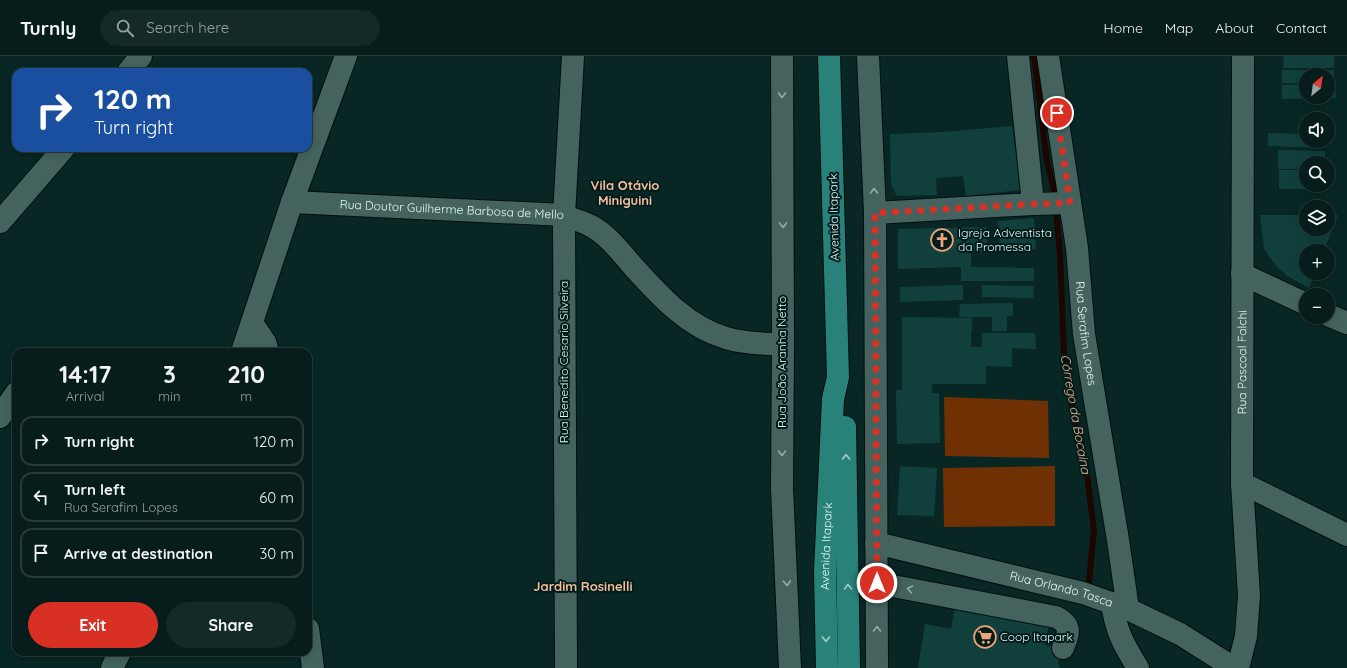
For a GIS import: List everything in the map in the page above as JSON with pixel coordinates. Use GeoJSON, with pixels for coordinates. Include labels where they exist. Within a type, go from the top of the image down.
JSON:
{"type":"FeatureCollection","features":[{"type":"Feature","properties":{"kind":"main road","name":"Avenida Itapark"},"geometry":{"type":"LineString","coordinates":[[827,668],[825,564],[833,399],[838,377],[829,56]]}},
{"type":"Feature","properties":{"kind":"main road","name":"Avenida Itapark"},"geometry":{"type":"LineString","coordinates":[[838,377],[845,398],[849,668]]}},
{"type":"Feature","properties":{"kind":"street"},"geometry":{"type":"LineString","coordinates":[[131,68],[141,56]]}},
{"type":"Feature","properties":{"kind":"street"},"geometry":{"type":"LineString","coordinates":[[312,148],[346,56]]}},
{"type":"Feature","properties":{"kind":"street","name":"Rua Benedito Cesario Silveira"},"geometry":{"type":"LineString","coordinates":[[566,668],[564,216],[573,56]]}},
{"type":"Feature","properties":{"kind":"street","name":"Rua João Aranha Netto"},"geometry":{"type":"LineString","coordinates":[[782,56],[782,488],[790,668]]}},
{"type":"Feature","properties":{"kind":"street"},"geometry":{"type":"LineString","coordinates":[[868,56],[875,213],[877,668]]}},
{"type":"Feature","properties":{"kind":"street"},"geometry":{"type":"LineString","coordinates":[[1018,56],[1037,204]]}},
{"type":"Feature","properties":{"kind":"street","name":"Rua Serafim Lopes"},"geometry":{"type":"LineString","coordinates":[[1048,56],[1066,203],[1077,248],[1084,334],[1118,540],[1120,606],[1115,624],[1125,649],[1138,668]]}},
{"type":"Feature","properties":{"kind":"street","name":"Rua Pascoal Falchi"},"geometry":{"type":"LineString","coordinates":[[1238,668],[1246,636],[1249,596],[1242,483],[1243,56]]}},
{"type":"Feature","properties":{"kind":"street"},"geometry":{"type":"LineString","coordinates":[[0,222],[61,152]]}},
{"type":"Feature","properties":{"kind":"street"},"geometry":{"type":"LineString","coordinates":[[243,348],[292,202],[310,152]]}},
{"type":"Feature","properties":{"kind":"street","name":"Rua Doutor Guilherme Barbosa de Mello"},"geometry":{"type":"LineString","coordinates":[[292,202],[564,216],[590,225],[612,242],[666,301],[684,316],[701,327],[725,338],[743,342],[783,345]]}},
{"type":"Feature","properties":{"kind":"street"},"geometry":{"type":"LineString","coordinates":[[875,213],[1066,203]]}},
{"type":"Feature","properties":{"kind":"street"},"geometry":{"type":"LineString","coordinates":[[1242,274],[1299,301]]}},
{"type":"Feature","properties":{"kind":"street"},"geometry":{"type":"LineString","coordinates":[[1335,318],[1347,324]]}},
{"type":"Feature","properties":{"kind":"street"},"geometry":{"type":"LineString","coordinates":[[252,323],[265,342],[267,348]]}},
{"type":"Feature","properties":{"kind":"street"},"geometry":{"type":"LineString","coordinates":[[0,417],[12,399]]}},
{"type":"Feature","properties":{"kind":"street"},"geometry":{"type":"LineString","coordinates":[[1242,483],[1347,535]]}},
{"type":"Feature","properties":{"kind":"street","name":"Rua Orlando Tasca"},"geometry":{"type":"LineString","coordinates":[[876,543],[1083,593],[1120,606],[1180,634],[1234,668]]}},
{"type":"Feature","properties":{"kind":"street"},"geometry":{"type":"LineString","coordinates":[[877,583],[1056,617],[1064,621],[1068,627],[1067,638],[1063,648]]}},
{"type":"Feature","properties":{"kind":"street"},"geometry":{"type":"LineString","coordinates":[[112,668],[118,656]]}},
{"type":"Feature","properties":{"kind":"street"},"geometry":{"type":"LineString","coordinates":[[311,656],[313,668]]}},
{"type":"Feature","properties":{"kind":"shaded area"},"geometry":{"type":"Polygon","coordinates":[[[944,397],[1048,401],[1049,458],[945,456],[944,397]]]}},
{"type":"Feature","properties":{"kind":"shaded area"},"geometry":{"type":"Polygon","coordinates":[[[1055,466],[1055,526],[944,527],[943,468],[1055,466]]]}},
{"type":"Feature","properties":{"kind":"building"},"geometry":{"type":"Polygon","coordinates":[[[1284,56],[1334,56],[1334,68],[1283,68],[1284,56]]]}},
{"type":"Feature","properties":{"kind":"building"},"geometry":{"type":"Polygon","coordinates":[[[1282,70],[1299,70],[1299,83],[1282,83],[1282,70]]]}},
{"type":"Feature","properties":{"kind":"building"},"geometry":{"type":"Polygon","coordinates":[[[1299,84],[1299,99],[1282,99],[1282,85],[1299,84]]]}},
{"type":"Feature","properties":{"kind":"building"},"geometry":{"type":"Polygon","coordinates":[[[1012,126],[1021,190],[966,196],[963,176],[936,178],[937,195],[897,196],[891,185],[890,134],[944,132],[1012,126]]]}},
{"type":"Feature","properties":{"kind":"building"},"geometry":{"type":"Polygon","coordinates":[[[1268,133],[1299,134],[1299,147],[1268,146],[1268,133]]]}},
{"type":"Feature","properties":{"kind":"building"},"geometry":{"type":"Polygon","coordinates":[[[1278,150],[1325,151],[1325,156],[1299,156],[1299,169],[1278,169],[1278,150]]]}},
{"type":"Feature","properties":{"kind":"building"},"geometry":{"type":"Polygon","coordinates":[[[1279,170],[1299,170],[1299,189],[1279,189],[1279,170]]]}},
{"type":"Feature","properties":{"kind":"building"},"geometry":{"type":"Polygon","coordinates":[[[1260,215],[1299,215],[1299,236],[1330,236],[1327,244],[1299,244],[1299,280],[1312,280],[1309,288],[1289,277],[1276,266],[1264,249],[1260,215]]]}},
{"type":"Feature","properties":{"kind":"building"},"geometry":{"type":"Polygon","coordinates":[[[1335,215],[1338,215],[1335,223],[1335,215]]]}},
{"type":"Feature","properties":{"kind":"building"},"geometry":{"type":"Polygon","coordinates":[[[1034,218],[1036,249],[1000,251],[998,221],[1034,218]]]}},
{"type":"Feature","properties":{"kind":"building"},"geometry":{"type":"Polygon","coordinates":[[[986,227],[987,252],[971,251],[971,267],[1034,268],[1034,281],[961,281],[961,267],[898,269],[898,229],[986,227]]]}},
{"type":"Feature","properties":{"kind":"building"},"geometry":{"type":"Polygon","coordinates":[[[963,285],[963,300],[900,302],[900,287],[963,285]]]}},
{"type":"Feature","properties":{"kind":"building"},"geometry":{"type":"Polygon","coordinates":[[[982,285],[1034,286],[1033,298],[982,297],[982,285]]]}},
{"type":"Feature","properties":{"kind":"building"},"geometry":{"type":"Polygon","coordinates":[[[1013,303],[1013,316],[1007,316],[1007,331],[992,331],[992,317],[959,317],[960,304],[1013,303]]]}},
{"type":"Feature","properties":{"kind":"building"},"geometry":{"type":"Polygon","coordinates":[[[902,317],[972,318],[971,347],[982,347],[982,333],[1035,333],[1036,349],[1012,348],[1012,367],[986,366],[986,384],[932,384],[932,393],[939,393],[940,443],[897,444],[896,390],[902,390],[902,317]]]}},
{"type":"Feature","properties":{"kind":"building"},"geometry":{"type":"Polygon","coordinates":[[[900,466],[937,468],[934,516],[897,515],[900,466]]]}},
{"type":"Feature","properties":{"kind":"building","name":"Coop Itapark"},"geometry":{"type":"Polygon","coordinates":[[[955,607],[1049,624],[1045,645],[1063,648],[1058,663],[1060,668],[918,668],[925,624],[951,629],[955,607]]]}},
{"type":"Feature","properties":{"kind":"waterway","name":"Córrego da Bocaina"},"geometry":{"type":"LineString","coordinates":[[1033,56],[1047,162],[1054,190],[1060,255],[1064,354],[1074,419],[1086,467],[1094,530],[1089,582]]}},
{"type":"Feature","properties":{"kind":"place","name":"Igreja Adventista da Promessa"},"geometry":{"type":"Point","coordinates":[942,240]}},
{"type":"Feature","properties":{"kind":"place","name":"Coop Itapark"},"geometry":{"type":"Point","coordinates":[985,637]}},
{"type":"Feature","properties":{"kind":"district","name":"Vila Otávio Miniguini"},"geometry":{"type":"Point","coordinates":[625,192]}},
{"type":"Feature","properties":{"kind":"district","name":"Jardim Rosinelli"},"geometry":{"type":"Point","coordinates":[583,586]}},
{"type":"Feature","properties":{"kind":"route"},"geometry":{"type":"LineString","coordinates":[[877,583],[875,213],[1070,203],[1057,113]]}}]}
